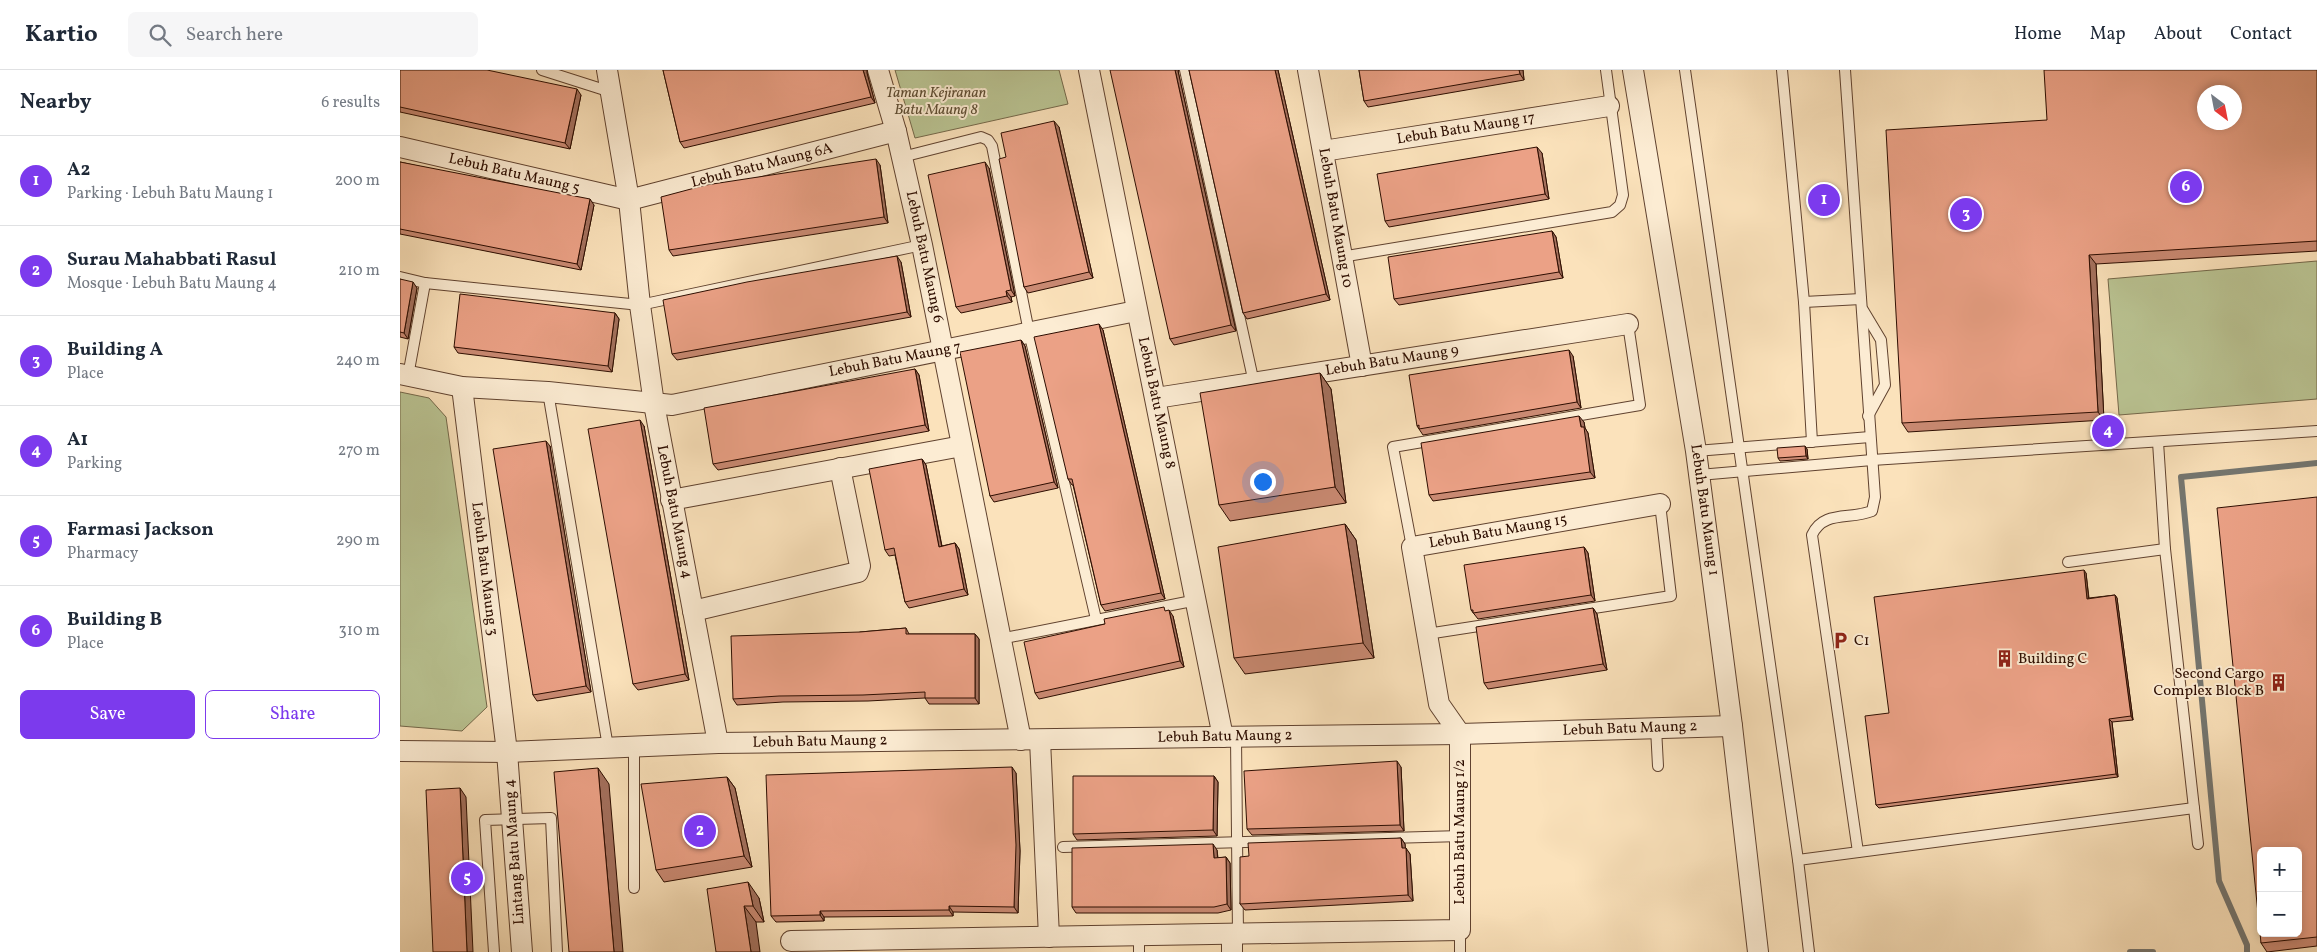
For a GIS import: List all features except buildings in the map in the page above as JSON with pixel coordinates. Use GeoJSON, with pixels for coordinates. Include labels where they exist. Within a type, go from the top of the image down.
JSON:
{"type":"FeatureCollection","features":[{"type":"Feature","properties":{"kind":"street","name":"Lebuh Batu Maung 6"},"geometry":{"type":"LineString","coordinates":[[878,70],[896,131],[922,245],[1000,639],[1030,740],[1049,937]]}},
{"type":"Feature","properties":{"kind":"street","name":"Lebuh Batu Maung 8"},"geometry":{"type":"LineString","coordinates":[[1089,70],[1136,311],[1156,398],[1197,600],[1230,737]]}},
{"type":"Feature","properties":{"kind":"street","name":"Lebuh Batu Maung 10"},"geometry":{"type":"LineString","coordinates":[[1308,70],[1362,366]]}},
{"type":"Feature","properties":{"kind":"street","name":"Lebuh Batu Maung 1"},"geometry":{"type":"LineString","coordinates":[[1633,70],[1696,451],[1732,726],[1758,952]]}},
{"type":"Feature","properties":{"kind":"street","name":"Lebuh Batu Maung 4"},"geometry":{"type":"LineString","coordinates":[[610,71],[611,92],[629,200],[640,305],[654,404],[718,743]]}},
{"type":"Feature","properties":{"kind":"street","name":"Lebuh Batu Maung 17"},"geometry":{"type":"LineString","coordinates":[[1323,151],[1610,106]]}},
{"type":"Feature","properties":{"kind":"street","name":"Lebuh Batu Maung 6A"},"geometry":{"type":"LineString","coordinates":[[629,200],[896,131]]}},
{"type":"Feature","properties":{"kind":"street","name":"Lebuh Batu Maung 5"},"geometry":{"type":"LineString","coordinates":[[400,147],[629,200]]}},
{"type":"Feature","properties":{"kind":"street","name":"Lebuh Batu Maung 7"},"geometry":{"type":"LineString","coordinates":[[654,404],[672,405],[1136,311]]}},
{"type":"Feature","properties":{"kind":"street","name":"Lebuh Batu Maung 9"},"geometry":{"type":"LineString","coordinates":[[1156,398],[1628,324]]}},
{"type":"Feature","properties":{"kind":"street"},"geometry":{"type":"LineString","coordinates":[[404,375],[462,387],[548,392],[654,404]]}},
{"type":"Feature","properties":{"kind":"street","name":"Lebuh Batu Maung 3"},"geometry":{"type":"LineString","coordinates":[[462,387],[507,752]]}},
{"type":"Feature","properties":{"kind":"street"},"geometry":{"type":"LineString","coordinates":[[671,500],[962,446]]}},
{"type":"Feature","properties":{"kind":"street"},"geometry":{"type":"LineString","coordinates":[[693,611],[858,572],[860,566],[840,468]]}},
{"type":"Feature","properties":{"kind":"street","name":"Lebuh Batu Maung 15"},"geometry":{"type":"LineString","coordinates":[[1460,734],[1439,704],[1412,547],[1660,504]]}},
{"type":"Feature","properties":{"kind":"street","name":"Lebuh Batu Maung 2"},"geometry":{"type":"LineString","coordinates":[[718,743],[1460,734],[1732,726]]}},
{"type":"Feature","properties":{"kind":"street","name":"Lebuh Batu Maung 1/2"},"geometry":{"type":"LineString","coordinates":[[1460,734],[1462,836],[1460,930]]}},
{"type":"Feature","properties":{"kind":"street"},"geometry":{"type":"LineString","coordinates":[[400,751],[507,752],[718,743]]}},
{"type":"Feature","properties":{"kind":"street","name":"Lintang Batu Maung 4"},"geometry":{"type":"LineString","coordinates":[[507,752],[522,952]]}},
{"type":"Feature","properties":{"kind":"street"},"geometry":{"type":"LineString","coordinates":[[791,941],[1049,937],[1139,944],[1460,930]]}},
{"type":"Feature","properties":{"kind":"lane"},"geometry":{"type":"LineString","coordinates":[[542,70],[611,92]]}},
{"type":"Feature","properties":{"kind":"lane"},"geometry":{"type":"LineString","coordinates":[[1185,70],[1254,383]]}},
{"type":"Feature","properties":{"kind":"lane"},"geometry":{"type":"LineString","coordinates":[[1341,257],[1612,212],[1620,205],[1623,196],[1606,70]]}},
{"type":"Feature","properties":{"kind":"lane"},"geometry":{"type":"LineString","coordinates":[[1685,70],[1798,860],[1809,952]]}},
{"type":"Feature","properties":{"kind":"lane"},"geometry":{"type":"LineString","coordinates":[[1782,70],[1804,302],[1812,442]]}},
{"type":"Feature","properties":{"kind":"lane"},"geometry":{"type":"LineString","coordinates":[[1845,70],[1875,497],[1872,511],[1860,516],[1829,518],[1816,524],[1812,535],[1858,852]]}},
{"type":"Feature","properties":{"kind":"lane"},"geometry":{"type":"LineString","coordinates":[[902,157],[981,137],[988,140],[992,146],[1029,332],[1096,619]]}},
{"type":"Feature","properties":{"kind":"lane"},"geometry":{"type":"LineString","coordinates":[[400,277],[425,283],[640,305],[922,245]]}},
{"type":"Feature","properties":{"kind":"lane"},"geometry":{"type":"LineString","coordinates":[[404,375],[425,283]]}},
{"type":"Feature","properties":{"kind":"lane"},"geometry":{"type":"LineString","coordinates":[[1804,302],[1861,303]]}},
{"type":"Feature","properties":{"kind":"lane"},"geometry":{"type":"LineString","coordinates":[[1861,303],[1881,340],[1885,385],[1868,416]]}},
{"type":"Feature","properties":{"kind":"lane"},"geometry":{"type":"LineString","coordinates":[[1412,547],[1393,447],[1640,405],[1628,324]]}},
{"type":"Feature","properties":{"kind":"lane"},"geometry":{"type":"LineString","coordinates":[[548,392],[608,747]]}},
{"type":"Feature","properties":{"kind":"lane"},"geometry":{"type":"LineString","coordinates":[[1699,475],[1872,460],[2317,431]]}},
{"type":"Feature","properties":{"kind":"lane"},"geometry":{"type":"LineString","coordinates":[[1696,451],[1740,449],[1870,437]]}},
{"type":"Feature","properties":{"kind":"lane"},"geometry":{"type":"LineString","coordinates":[[2158,442],[2165,549],[2198,844]]}},
{"type":"Feature","properties":{"kind":"lane"},"geometry":{"type":"LineString","coordinates":[[1427,634],[1671,596],[1660,504]]}},
{"type":"Feature","properties":{"kind":"lane"},"geometry":{"type":"LineString","coordinates":[[2068,562],[2165,549]]}},
{"type":"Feature","properties":{"kind":"lane"},"geometry":{"type":"LineString","coordinates":[[1000,639],[1197,600]]}},
{"type":"Feature","properties":{"kind":"lane"},"geometry":{"type":"LineString","coordinates":[[1656,728],[1658,766]]}},
{"type":"Feature","properties":{"kind":"lane"},"geometry":{"type":"LineString","coordinates":[[1230,737],[1237,842],[1234,940]]}},
{"type":"Feature","properties":{"kind":"lane"},"geometry":{"type":"LineString","coordinates":[[634,746],[634,888]]}},
{"type":"Feature","properties":{"kind":"lane"},"geometry":{"type":"LineString","coordinates":[[1798,860],[2194,808]]}},
{"type":"Feature","properties":{"kind":"lane"},"geometry":{"type":"LineString","coordinates":[[494,952],[485,820],[551,818],[557,952]]}},
{"type":"Feature","properties":{"kind":"lane"},"geometry":{"type":"LineString","coordinates":[[1063,848],[1462,836]]}},
{"type":"Feature","properties":{"kind":"lane"},"geometry":{"type":"LineString","coordinates":[[1460,930],[1460,952]]}},
{"type":"Feature","properties":{"kind":"green space","name":"Taman Kejiranan Batu Maung 8"},"geometry":{"type":"Polygon","coordinates":[[[895,70],[1059,70],[1068,104],[915,138],[895,70]]]}},
{"type":"Feature","properties":{"kind":"green space"},"geometry":{"type":"Polygon","coordinates":[[[2317,261],[2317,399],[2119,415],[2108,279],[2317,261]]]}},
{"type":"Feature","properties":{"kind":"green space"},"geometry":{"type":"Polygon","coordinates":[[[400,392],[429,398],[446,417],[487,707],[462,731],[400,726],[400,392]]]}},
{"type":"Feature","properties":{"kind":"waterway"},"geometry":{"type":"LineString","coordinates":[[2247,952],[2247,945],[2219,881],[2181,477],[2317,463]]}},
{"type":"Feature","properties":{"kind":"waterway"},"geometry":{"type":"LineString","coordinates":[[2130,952],[2153,952]]}},
{"type":"Feature","properties":{"kind":"place","name":"Building B"},"geometry":{"type":"Point","coordinates":[2186,187]}},
{"type":"Feature","properties":{"kind":"place","name":"A2"},"geometry":{"type":"Point","coordinates":[1824,200]}},
{"type":"Feature","properties":{"kind":"place","name":"Building A"},"geometry":{"type":"Point","coordinates":[1966,214]}},
{"type":"Feature","properties":{"kind":"place","name":"A1"},"geometry":{"type":"Point","coordinates":[2108,431]}},
{"type":"Feature","properties":{"kind":"place","name":"C1"},"geometry":{"type":"Point","coordinates":[1840,641]}},
{"type":"Feature","properties":{"kind":"place","name":"Building C"},"geometry":{"type":"Point","coordinates":[2004,659]}},
{"type":"Feature","properties":{"kind":"place","name":"Second Cargo Complex Block B"},"geometry":{"type":"Point","coordinates":[2278,683]}},
{"type":"Feature","properties":{"kind":"place","name":"Surau Mahabbati Rasul"},"geometry":{"type":"Point","coordinates":[700,831]}},
{"type":"Feature","properties":{"kind":"place","name":"Farmasi Jackson"},"geometry":{"type":"Point","coordinates":[467,878]}}]}
